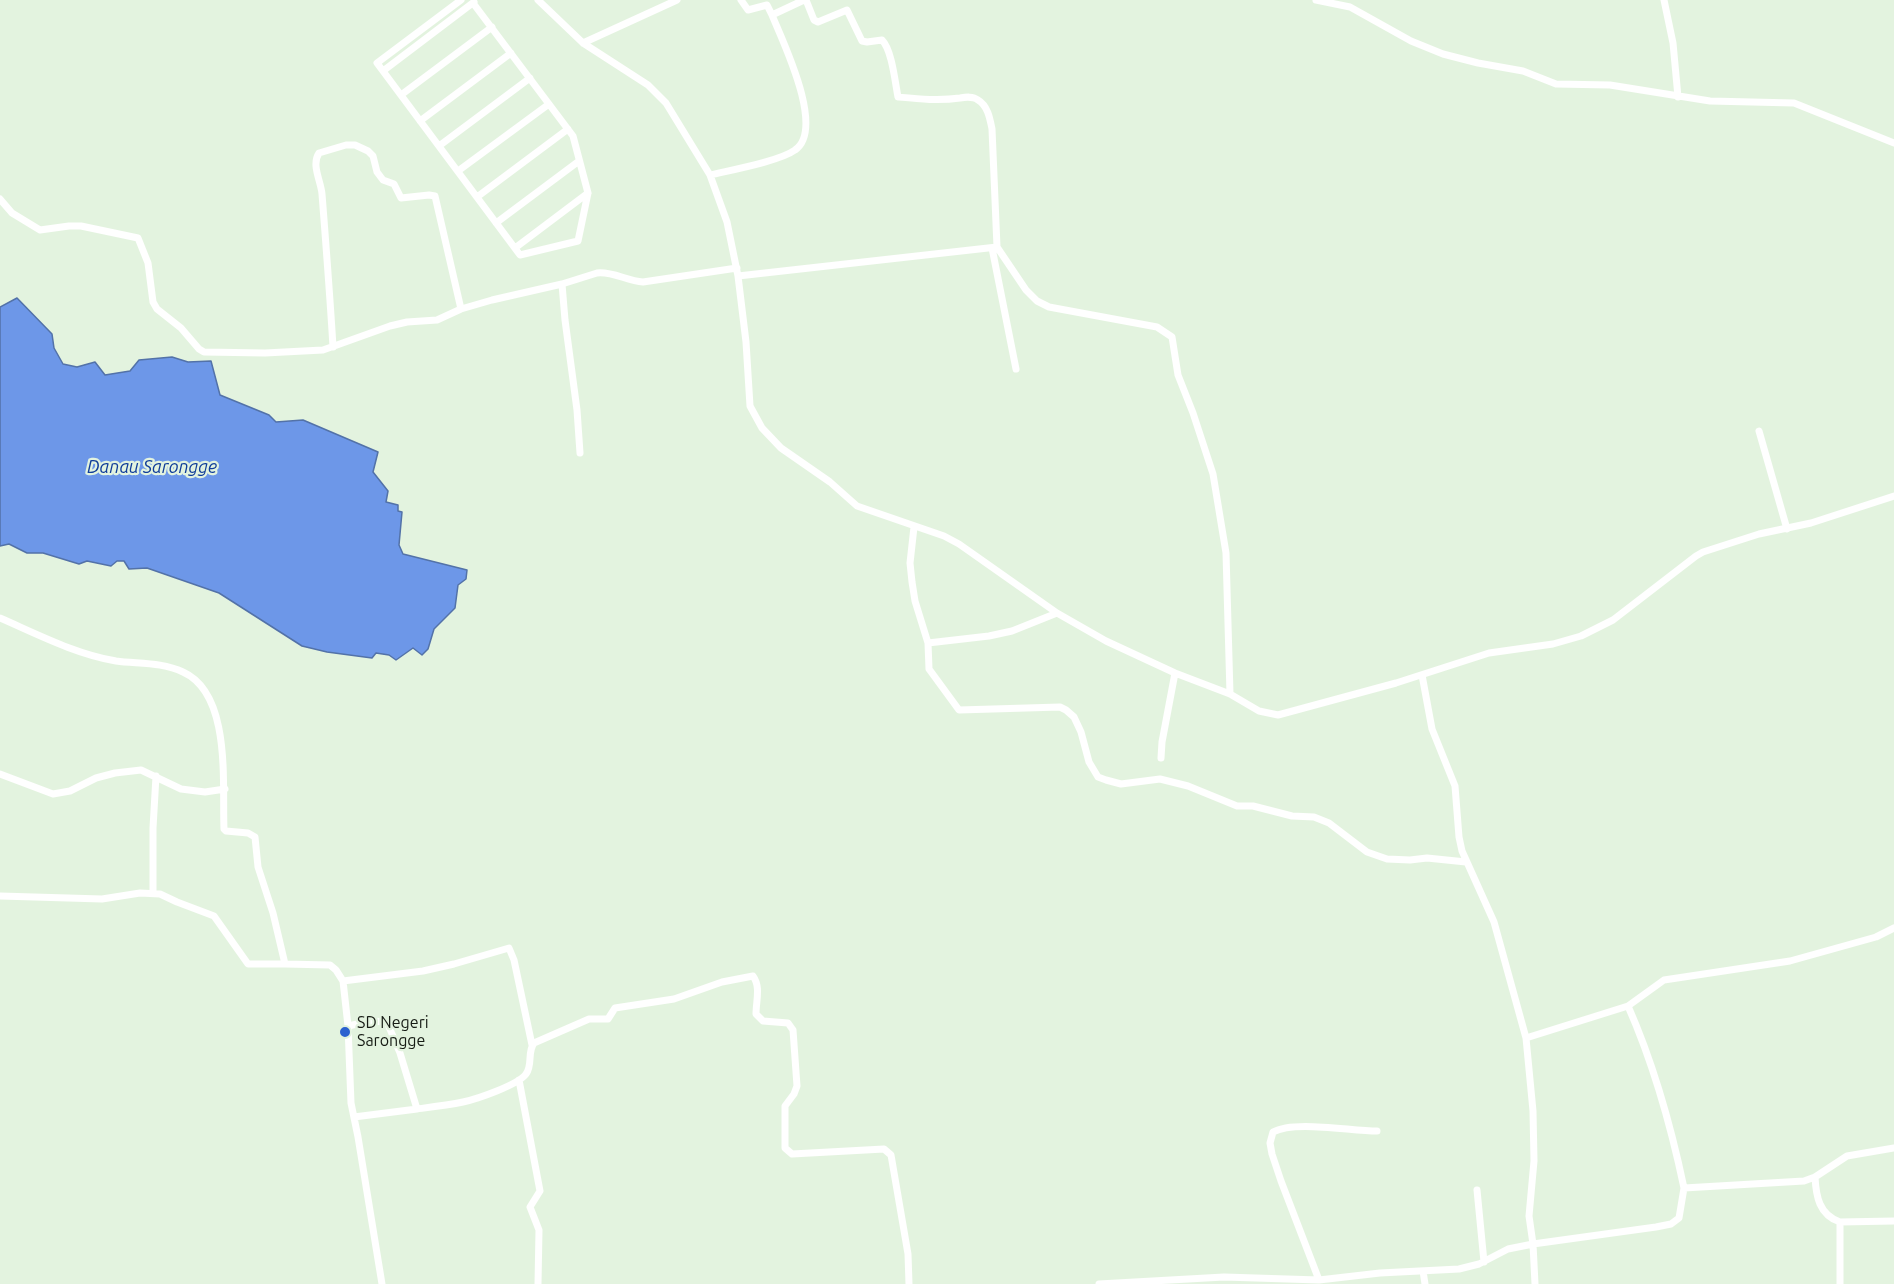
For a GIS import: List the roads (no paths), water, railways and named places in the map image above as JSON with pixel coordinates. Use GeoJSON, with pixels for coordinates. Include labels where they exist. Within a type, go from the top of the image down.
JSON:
{"type":"FeatureCollection","features":[{"type":"Feature","properties":{"kind":"street"},"geometry":{"type":"LineString","coordinates":[[383,71],[474,1],[573,136],[588,193],[578,241],[520,255],[377,63],[461,0]]}},
{"type":"Feature","properties":{"kind":"street"},"geometry":{"type":"LineString","coordinates":[[538,0],[583,43],[648,85],[666,103],[710,175],[727,222],[737,268],[750,406],[753,414],[781,448],[830,482],[856,506],[944,536],[959,544],[1057,613],[1106,641],[1174,673],[1230,694],[1259,711],[1278,715],[1422,675],[1489,653],[1553,644],[1581,636],[1613,621],[1696,556],[1759,534],[1811,523],[1894,496]]}},
{"type":"Feature","properties":{"kind":"street"},"geometry":{"type":"LineString","coordinates":[[583,43],[677,0]]}},
{"type":"Feature","properties":{"kind":"street"},"geometry":{"type":"LineString","coordinates":[[710,175],[796,150],[802,141],[805,128],[803,98],[790,54],[772,15],[767,5],[748,10],[741,0]]}},
{"type":"Feature","properties":{"kind":"street"},"geometry":{"type":"LineString","coordinates":[[772,15],[805,0],[814,20],[818,22],[847,10],[862,41],[882,40],[885,42],[889,51],[898,97],[930,100],[969,97],[982,102],[989,113],[992,129],[995,247],[1016,369]]}},
{"type":"Feature","properties":{"kind":"street"},"geometry":{"type":"LineString","coordinates":[[1316,0],[1350,7],[1411,40],[1443,54],[1478,63],[1523,70],[1556,84],[1610,85],[1710,101],[1794,103],[1894,143]]}},
{"type":"Feature","properties":{"kind":"street"},"geometry":{"type":"LineString","coordinates":[[1664,0],[1673,43],[1678,97]]}},
{"type":"Feature","properties":{"kind":"street"},"geometry":{"type":"LineString","coordinates":[[401,95],[492,27]]}},
{"type":"Feature","properties":{"kind":"street"},"geometry":{"type":"LineString","coordinates":[[420,121],[511,53]]}},
{"type":"Feature","properties":{"kind":"street"},"geometry":{"type":"LineString","coordinates":[[439,146],[530,78]]}},
{"type":"Feature","properties":{"kind":"street"},"geometry":{"type":"LineString","coordinates":[[458,171],[549,104]]}},
{"type":"Feature","properties":{"kind":"street"},"geometry":{"type":"LineString","coordinates":[[477,197],[568,129]]}},
{"type":"Feature","properties":{"kind":"street"},"geometry":{"type":"LineString","coordinates":[[333,347],[322,189],[315,162],[318,153],[346,145],[356,145],[373,156],[380,176],[383,180],[394,184],[401,198],[435,196],[461,309]]}},
{"type":"Feature","properties":{"kind":"street"},"geometry":{"type":"LineString","coordinates":[[496,223],[579,160]]}},
{"type":"Feature","properties":{"kind":"street"},"geometry":{"type":"LineString","coordinates":[[515,248],[588,193]]}},
{"type":"Feature","properties":{"kind":"street"},"geometry":{"type":"LineString","coordinates":[[0,199],[12,213],[40,230],[69,225],[138,238],[148,263],[153,302],[157,309],[181,328],[199,350],[204,352],[265,353],[323,350],[390,326],[407,322],[437,320],[461,309],[602,272],[634,282],[643,282],[737,268]]}},
{"type":"Feature","properties":{"kind":"street"},"geometry":{"type":"LineString","coordinates":[[738,276],[995,247]]}},
{"type":"Feature","properties":{"kind":"street"},"geometry":{"type":"LineString","coordinates":[[995,247],[1026,290],[1037,301],[1049,307],[1157,327],[1172,337],[1178,375],[1197,423],[1213,474],[1226,553],[1230,694]]}},
{"type":"Feature","properties":{"kind":"street"},"geometry":{"type":"LineString","coordinates":[[562,284],[580,453]]}},
{"type":"Feature","properties":{"kind":"street"},"geometry":{"type":"LineString","coordinates":[[1759,431],[1787,529]]}},
{"type":"Feature","properties":{"kind":"street"},"geometry":{"type":"LineString","coordinates":[[914,526],[910,563],[912,582],[915,601],[928,644],[931,674],[942,684],[959,710],[1060,707],[1074,717],[1081,732],[1089,762],[1098,777],[1121,784],[1160,779],[1188,786],[1237,806],[1253,806],[1292,816],[1314,817],[1329,823],[1367,852],[1387,859],[1427,858],[1466,862]]}},
{"type":"Feature","properties":{"kind":"street"},"geometry":{"type":"LineString","coordinates":[[928,644],[1012,631],[1057,613]]}},
{"type":"Feature","properties":{"kind":"street"},"geometry":{"type":"LineString","coordinates":[[0,618],[75,650],[114,661],[148,663],[166,667],[191,676],[204,689],[215,712],[221,737],[225,789],[224,829],[248,833],[255,837],[258,867],[273,913],[285,964]]}},
{"type":"Feature","properties":{"kind":"street"},"geometry":{"type":"LineString","coordinates":[[1161,758],[1174,673]]}},
{"type":"Feature","properties":{"kind":"street"},"geometry":{"type":"LineString","coordinates":[[1422,675],[1432,729],[1455,786],[1459,837],[1466,862],[1494,922],[1526,1038],[1533,1111],[1534,1161],[1529,1216],[1535,1284]]}},
{"type":"Feature","properties":{"kind":"street"},"geometry":{"type":"LineString","coordinates":[[0,774],[53,794],[70,791],[96,778],[141,770],[181,789],[212,792],[225,789]]}},
{"type":"Feature","properties":{"kind":"street"},"geometry":{"type":"LineString","coordinates":[[153,893],[156,776]]}},
{"type":"Feature","properties":{"kind":"street"},"geometry":{"type":"LineString","coordinates":[[0,896],[102,899],[160,894],[214,916],[248,964],[330,965],[336,970],[343,981],[348,1026],[348,1078],[382,1284]]}},
{"type":"Feature","properties":{"kind":"street"},"geometry":{"type":"LineString","coordinates":[[1526,1038],[1628,1006],[1664,980],[1790,961],[1876,937],[1894,927]]}},
{"type":"Feature","properties":{"kind":"street"},"geometry":{"type":"LineString","coordinates":[[343,981],[423,971],[509,948],[514,960],[532,1045],[530,1068],[519,1080],[464,1102],[354,1117]]}},
{"type":"Feature","properties":{"kind":"street"},"geometry":{"type":"LineString","coordinates":[[532,1045],[536,1041],[589,1019],[608,1019],[615,1008],[674,999],[722,982],[753,976],[758,994],[756,1014],[762,1021],[788,1023],[793,1030],[797,1086],[785,1106],[785,1148],[787,1152],[792,1154],[884,1149],[891,1155],[908,1254],[909,1284]]}},
{"type":"Feature","properties":{"kind":"street"},"geometry":{"type":"LineString","coordinates":[[1099,1284],[1224,1277],[1319,1280],[1459,1269],[1484,1262],[1508,1250],[1533,1244],[1630,1232],[1671,1224],[1679,1218],[1684,1188],[1661,1094],[1646,1047],[1628,1006]]}},
{"type":"Feature","properties":{"kind":"street"},"geometry":{"type":"LineString","coordinates":[[348,1026],[371,1021],[387,1022],[400,1053],[417,1109]]}},
{"type":"Feature","properties":{"kind":"street"},"geometry":{"type":"LineString","coordinates":[[519,1080],[540,1191],[530,1207],[539,1230],[538,1284]]}},
{"type":"Feature","properties":{"kind":"street"},"geometry":{"type":"LineString","coordinates":[[1319,1280],[1272,1154],[1270,1143],[1273,1132],[1280,1128],[1301,1125],[1377,1131]]}},
{"type":"Feature","properties":{"kind":"street"},"geometry":{"type":"LineString","coordinates":[[1684,1188],[1794,1183],[1815,1177],[1847,1156],[1894,1148]]}},
{"type":"Feature","properties":{"kind":"street"},"geometry":{"type":"LineString","coordinates":[[1815,1177],[1816,1196],[1822,1209],[1831,1219],[1840,1222],[1894,1221]]}},
{"type":"Feature","properties":{"kind":"street"},"geometry":{"type":"LineString","coordinates":[[1477,1190],[1484,1262]]}},
{"type":"Feature","properties":{"kind":"street"},"geometry":{"type":"LineString","coordinates":[[1840,1222],[1840,1284]]}},
{"type":"Feature","properties":{"kind":"street"},"geometry":{"type":"LineString","coordinates":[[1423,1271],[1425,1284]]}},
{"type":"Feature","properties":{"kind":"water","name":"Danau Sarongge"},"geometry":{"type":"Polygon","coordinates":[[[17,298],[52,334],[54,348],[63,364],[77,367],[95,362],[105,375],[130,371],[139,360],[172,357],[188,362],[211,361],[220,395],[269,415],[276,422],[303,420],[378,452],[373,472],[388,491],[386,502],[398,505],[398,511],[402,512],[399,545],[403,554],[467,570],[466,579],[458,585],[455,608],[434,629],[428,649],[422,655],[413,648],[396,660],[389,655],[376,653],[372,658],[302,646],[219,593],[147,568],[129,569],[124,561],[117,561],[111,566],[87,561],[79,564],[43,553],[27,553],[9,544],[0,546],[0,307],[17,298]]]}},
{"type":"Feature","properties":{"kind":"place","name":"SD Negeri Sarongge"},"geometry":{"type":"Point","coordinates":[345,1032]}}]}
